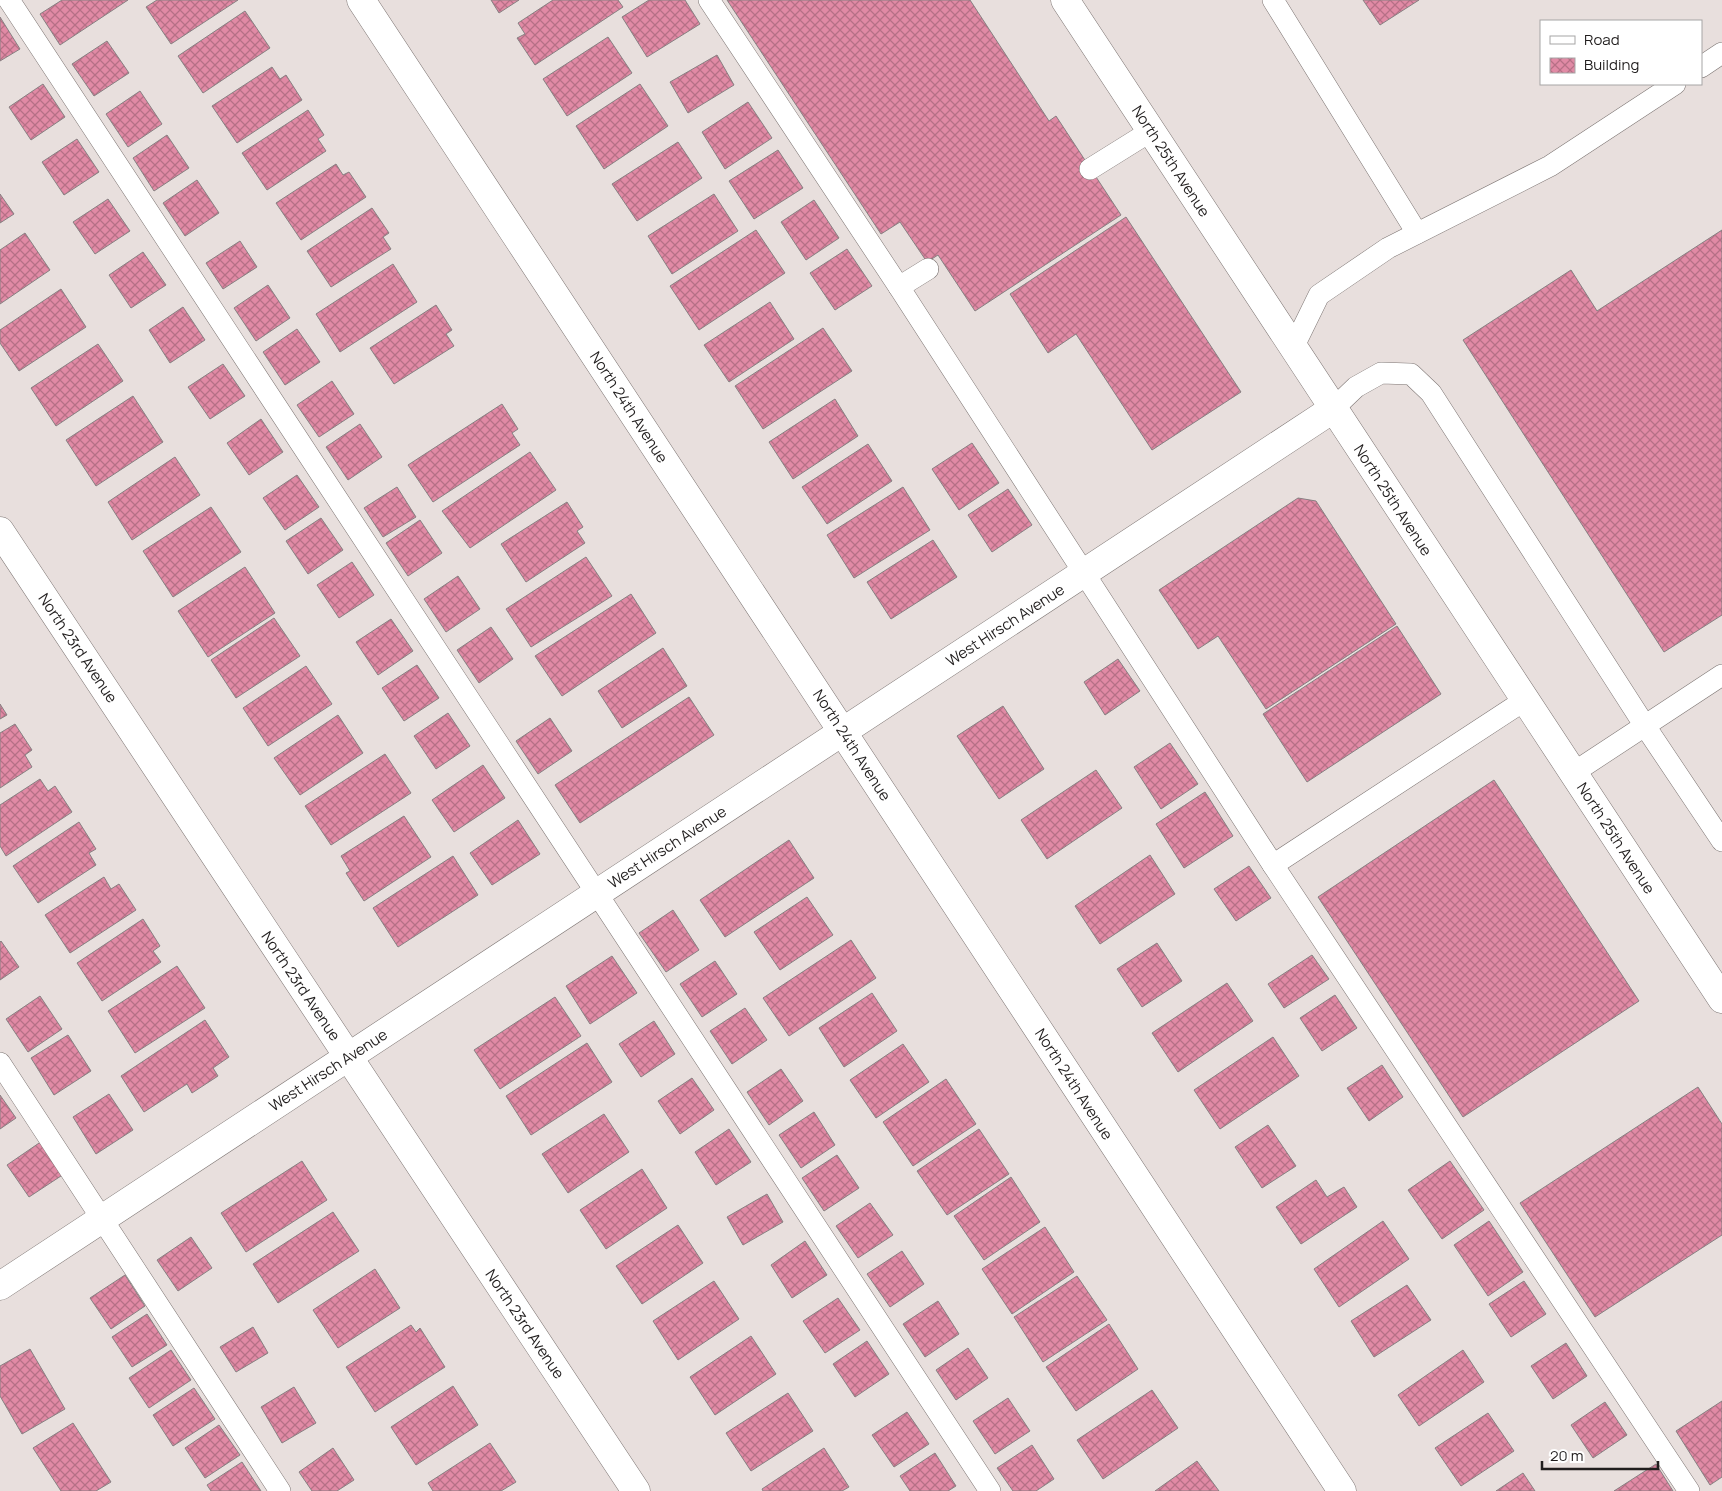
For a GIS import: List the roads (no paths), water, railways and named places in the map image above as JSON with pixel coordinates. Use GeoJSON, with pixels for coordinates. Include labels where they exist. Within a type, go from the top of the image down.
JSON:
{"type":"FeatureCollection","features":[{"type":"Feature","properties":{"kind":"street","name":"North 24th Avenue"},"geometry":{"type":"LineString","coordinates":[[361,0],[1342,1491]]}},
{"type":"Feature","properties":{"kind":"street","name":"North 25th Avenue"},"geometry":{"type":"LineString","coordinates":[[1065,0],[1722,999]]}},
{"type":"Feature","properties":{"kind":"street","name":"West Hirsch Avenue"},"geometry":{"type":"LineString","coordinates":[[0,1286],[1333,409]]}},
{"type":"Feature","properties":{"kind":"street","name":"North 23rd Avenue"},"geometry":{"type":"LineString","coordinates":[[0,531],[636,1491]]}},
{"type":"Feature","properties":{"kind":"lane"},"geometry":{"type":"LineString","coordinates":[[9,0],[598,892],[990,1491]]}},
{"type":"Feature","properties":{"kind":"lane"},"geometry":{"type":"LineString","coordinates":[[709,0],[899,286],[1273,864],[1689,1491]]}},
{"type":"Feature","properties":{"kind":"lane"},"geometry":{"type":"LineString","coordinates":[[1273,0],[1417,233]]}},
{"type":"Feature","properties":{"kind":"lane"},"geometry":{"type":"LineString","coordinates":[[1702,66],[1722,53]]}},
{"type":"Feature","properties":{"kind":"lane"},"geometry":{"type":"LineString","coordinates":[[1294,348],[1319,295],[1388,248],[1550,166],[1674,85]]}},
{"type":"Feature","properties":{"kind":"lane"},"geometry":{"type":"LineString","coordinates":[[1090,169],[1151,131]]}},
{"type":"Feature","properties":{"kind":"lane"},"geometry":{"type":"LineString","coordinates":[[899,286],[928,269]]}},
{"type":"Feature","properties":{"kind":"lane"},"geometry":{"type":"LineString","coordinates":[[1333,409],[1356,387],[1381,373],[1411,374],[1430,393],[1644,726],[1722,841]]}},
{"type":"Feature","properties":{"kind":"lane"},"geometry":{"type":"LineString","coordinates":[[1573,773],[1722,675]]}},
{"type":"Feature","properties":{"kind":"lane"},"geometry":{"type":"LineString","coordinates":[[1273,864],[1525,700]]}},
{"type":"Feature","properties":{"kind":"lane"},"geometry":{"type":"LineString","coordinates":[[0,1063],[280,1491]]}}]}
